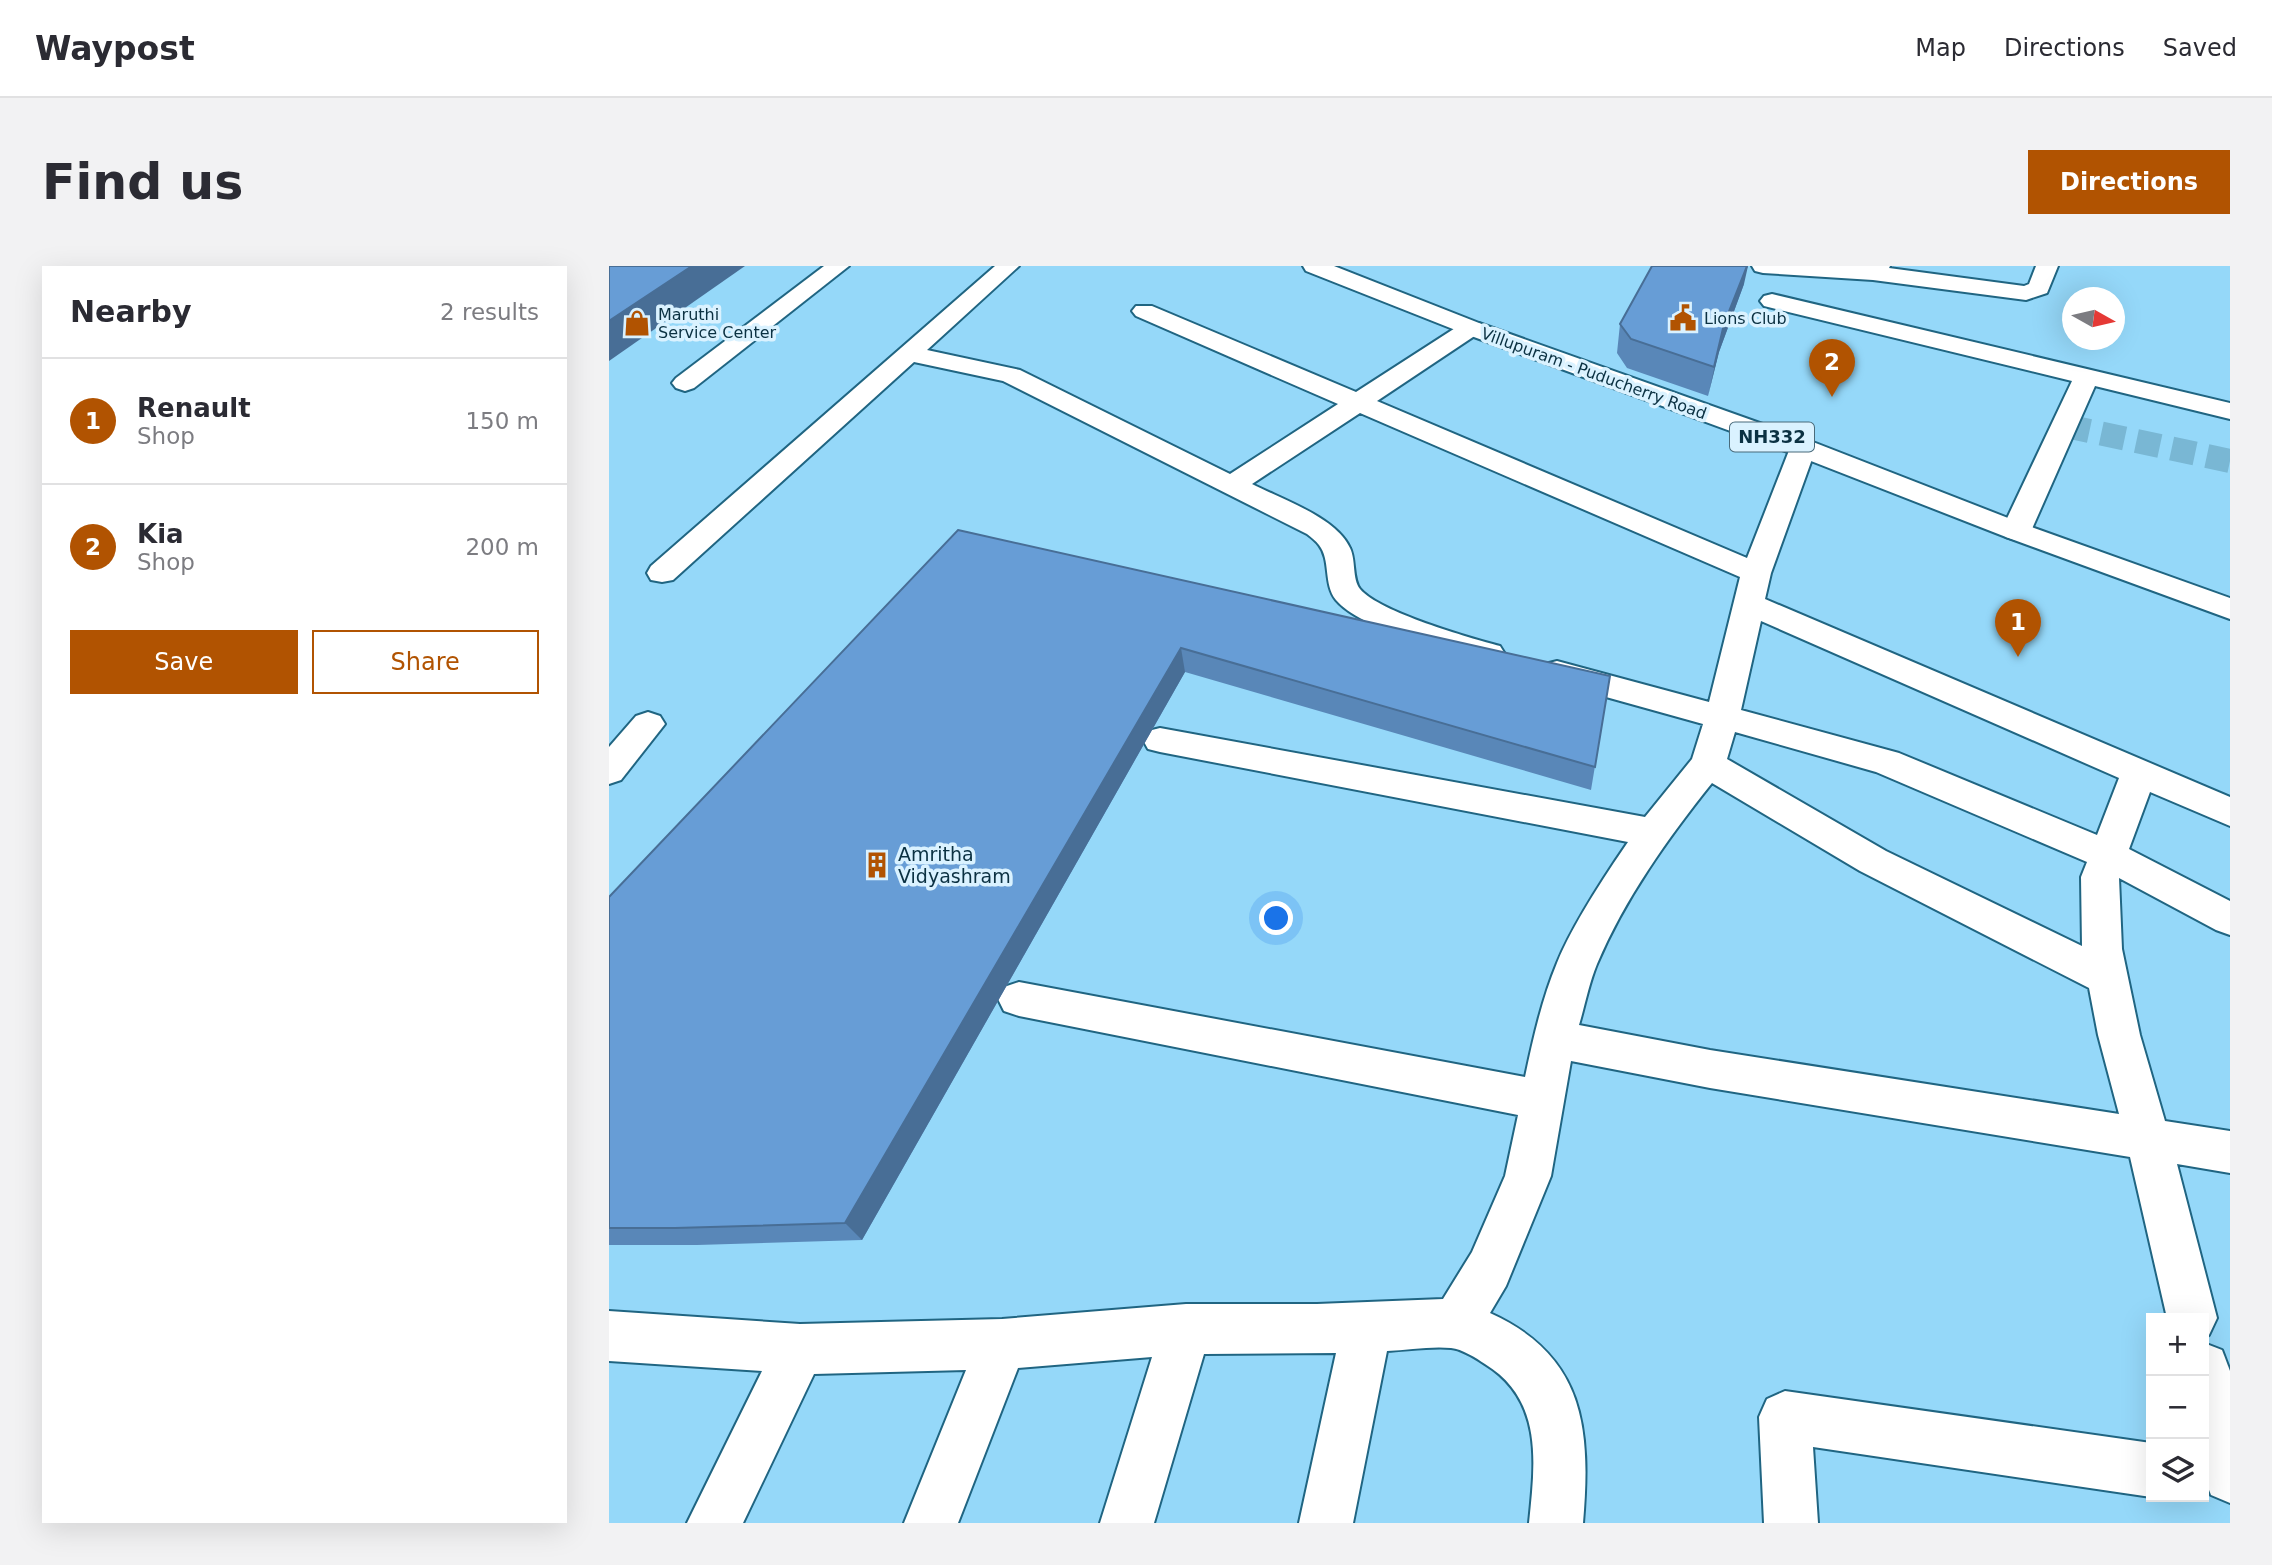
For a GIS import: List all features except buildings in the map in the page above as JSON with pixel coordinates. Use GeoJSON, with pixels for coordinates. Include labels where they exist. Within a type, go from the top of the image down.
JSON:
{"type":"FeatureCollection","features":[{"type":"Feature","properties":{"kind":"main road"},"geometry":{"type":"LineString","coordinates":[[685,383],[838,266]]}},
{"type":"Feature","properties":{"kind":"main road"},"geometry":{"type":"LineString","coordinates":[[662,573],[1008,266]]}},
{"type":"Feature","properties":{"kind":"main road"},"geometry":{"type":"LineString","coordinates":[[1763,266],[1876,270],[2026,293],[2039,288],[2047,266]]}},
{"type":"Feature","properties":{"kind":"main road","name":"Villupuram - Puducherry Road"},"geometry":{"type":"LineString","coordinates":[[1332,269],[1471,328],[1803,448],[2016,531],[2230,609]]}},
{"type":"Feature","properties":{"kind":"main road"},"geometry":{"type":"LineString","coordinates":[[1772,301],[2230,411]]}},
{"type":"Feature","properties":{"kind":"main road"},"geometry":{"type":"LineString","coordinates":[[1144,312],[1356,403],[2139,772],[2230,812]]}},
{"type":"Feature","properties":{"kind":"main road"},"geometry":{"type":"LineString","coordinates":[[1232,485],[1471,328]]}},
{"type":"Feature","properties":{"kind":"main road"},"geometry":{"type":"LineString","coordinates":[[909,354],[1011,375],[1317,528],[1333,543],[1340,562],[1340,577],[1348,594],[1364,607],[1463,647],[1723,715],[1887,762],[2106,854],[2230,919]]}},
{"type":"Feature","properties":{"kind":"main road"},"geometry":{"type":"LineString","coordinates":[[2016,531],[2087,376]]}},
{"type":"Feature","properties":{"kind":"main road"},"geometry":{"type":"LineString","coordinates":[[1456,1323],[1489,1269],[1528,1176],[1554,1039],[1577,963],[1623,878],[1708,764],[1723,715],[1752,588],[1803,448]]}},
{"type":"Feature","properties":{"kind":"main road"},"geometry":{"type":"LineString","coordinates":[[609,771],[648,724]]}},
{"type":"Feature","properties":{"kind":"main road"},"geometry":{"type":"LineString","coordinates":[[1160,740],[1654,834]]}},
{"type":"Feature","properties":{"kind":"main road"},"geometry":{"type":"LineString","coordinates":[[1708,764],[1873,861],[2108,978]]}},
{"type":"Feature","properties":{"kind":"main road"},"geometry":{"type":"LineString","coordinates":[[2139,772],[2099,877],[2102,950],[2119,1035],[2148,1138],[2191,1313]]}},
{"type":"Feature","properties":{"kind":"main road"},"geometry":{"type":"LineString","coordinates":[[1019,999],[1543,1100]]}},
{"type":"Feature","properties":{"kind":"main road"},"geometry":{"type":"LineString","coordinates":[[1554,1039],[1710,1069],[2230,1152]]}},
{"type":"Feature","properties":{"kind":"main road"},"geometry":{"type":"LineString","coordinates":[[614,1344],[800,1349],[1002,1344],[1186,1329],[1456,1323],[1510,1350],[1535,1376],[1556,1412],[1561,1470],[1556,1523]]}},
{"type":"Feature","properties":{"kind":"main road"},"geometry":{"type":"LineString","coordinates":[[1326,1523],[1367,1326]]}},
{"type":"Feature","properties":{"kind":"main road"},"geometry":{"type":"LineString","coordinates":[[1127,1523],[1186,1329]]}},
{"type":"Feature","properties":{"kind":"main road"},"geometry":{"type":"LineString","coordinates":[[931,1523],[1002,1344]]}},
{"type":"Feature","properties":{"kind":"main road"},"geometry":{"type":"LineString","coordinates":[[714,1523],[800,1349]]}},
{"type":"Feature","properties":{"kind":"main road"},"geometry":{"type":"LineString","coordinates":[[2206,1376],[2230,1476]]}},
{"type":"Feature","properties":{"kind":"main road"},"geometry":{"type":"LineString","coordinates":[[1791,1523],[1785,1417],[2146,1469]]}},
{"type":"Feature","properties":{"kind":"main road"},"geometry":{"type":"LineString","coordinates":[[2209,1478],[2230,1481]]}},
{"type":"Feature","properties":{"kind":"tunnel"},"geometry":{"type":"LineString","coordinates":[[2066,426],[2230,461]]}},
{"type":"Feature","properties":{"kind":"place","name":"Lions Club"},"geometry":{"type":"Point","coordinates":[1683,318]}},
{"type":"Feature","properties":{"kind":"place","name":"Maruthi Service Center"},"geometry":{"type":"Point","coordinates":[637,323]}},
{"type":"Feature","properties":{"kind":"place","name":"Kia"},"geometry":{"type":"Point","coordinates":[1832,397]}},
{"type":"Feature","properties":{"kind":"place","name":"Renault"},"geometry":{"type":"Point","coordinates":[2018,657]}},
{"type":"Feature","properties":{"kind":"place","name":"Amritha Vidyashram"},"geometry":{"type":"Point","coordinates":[877,865]}}]}
